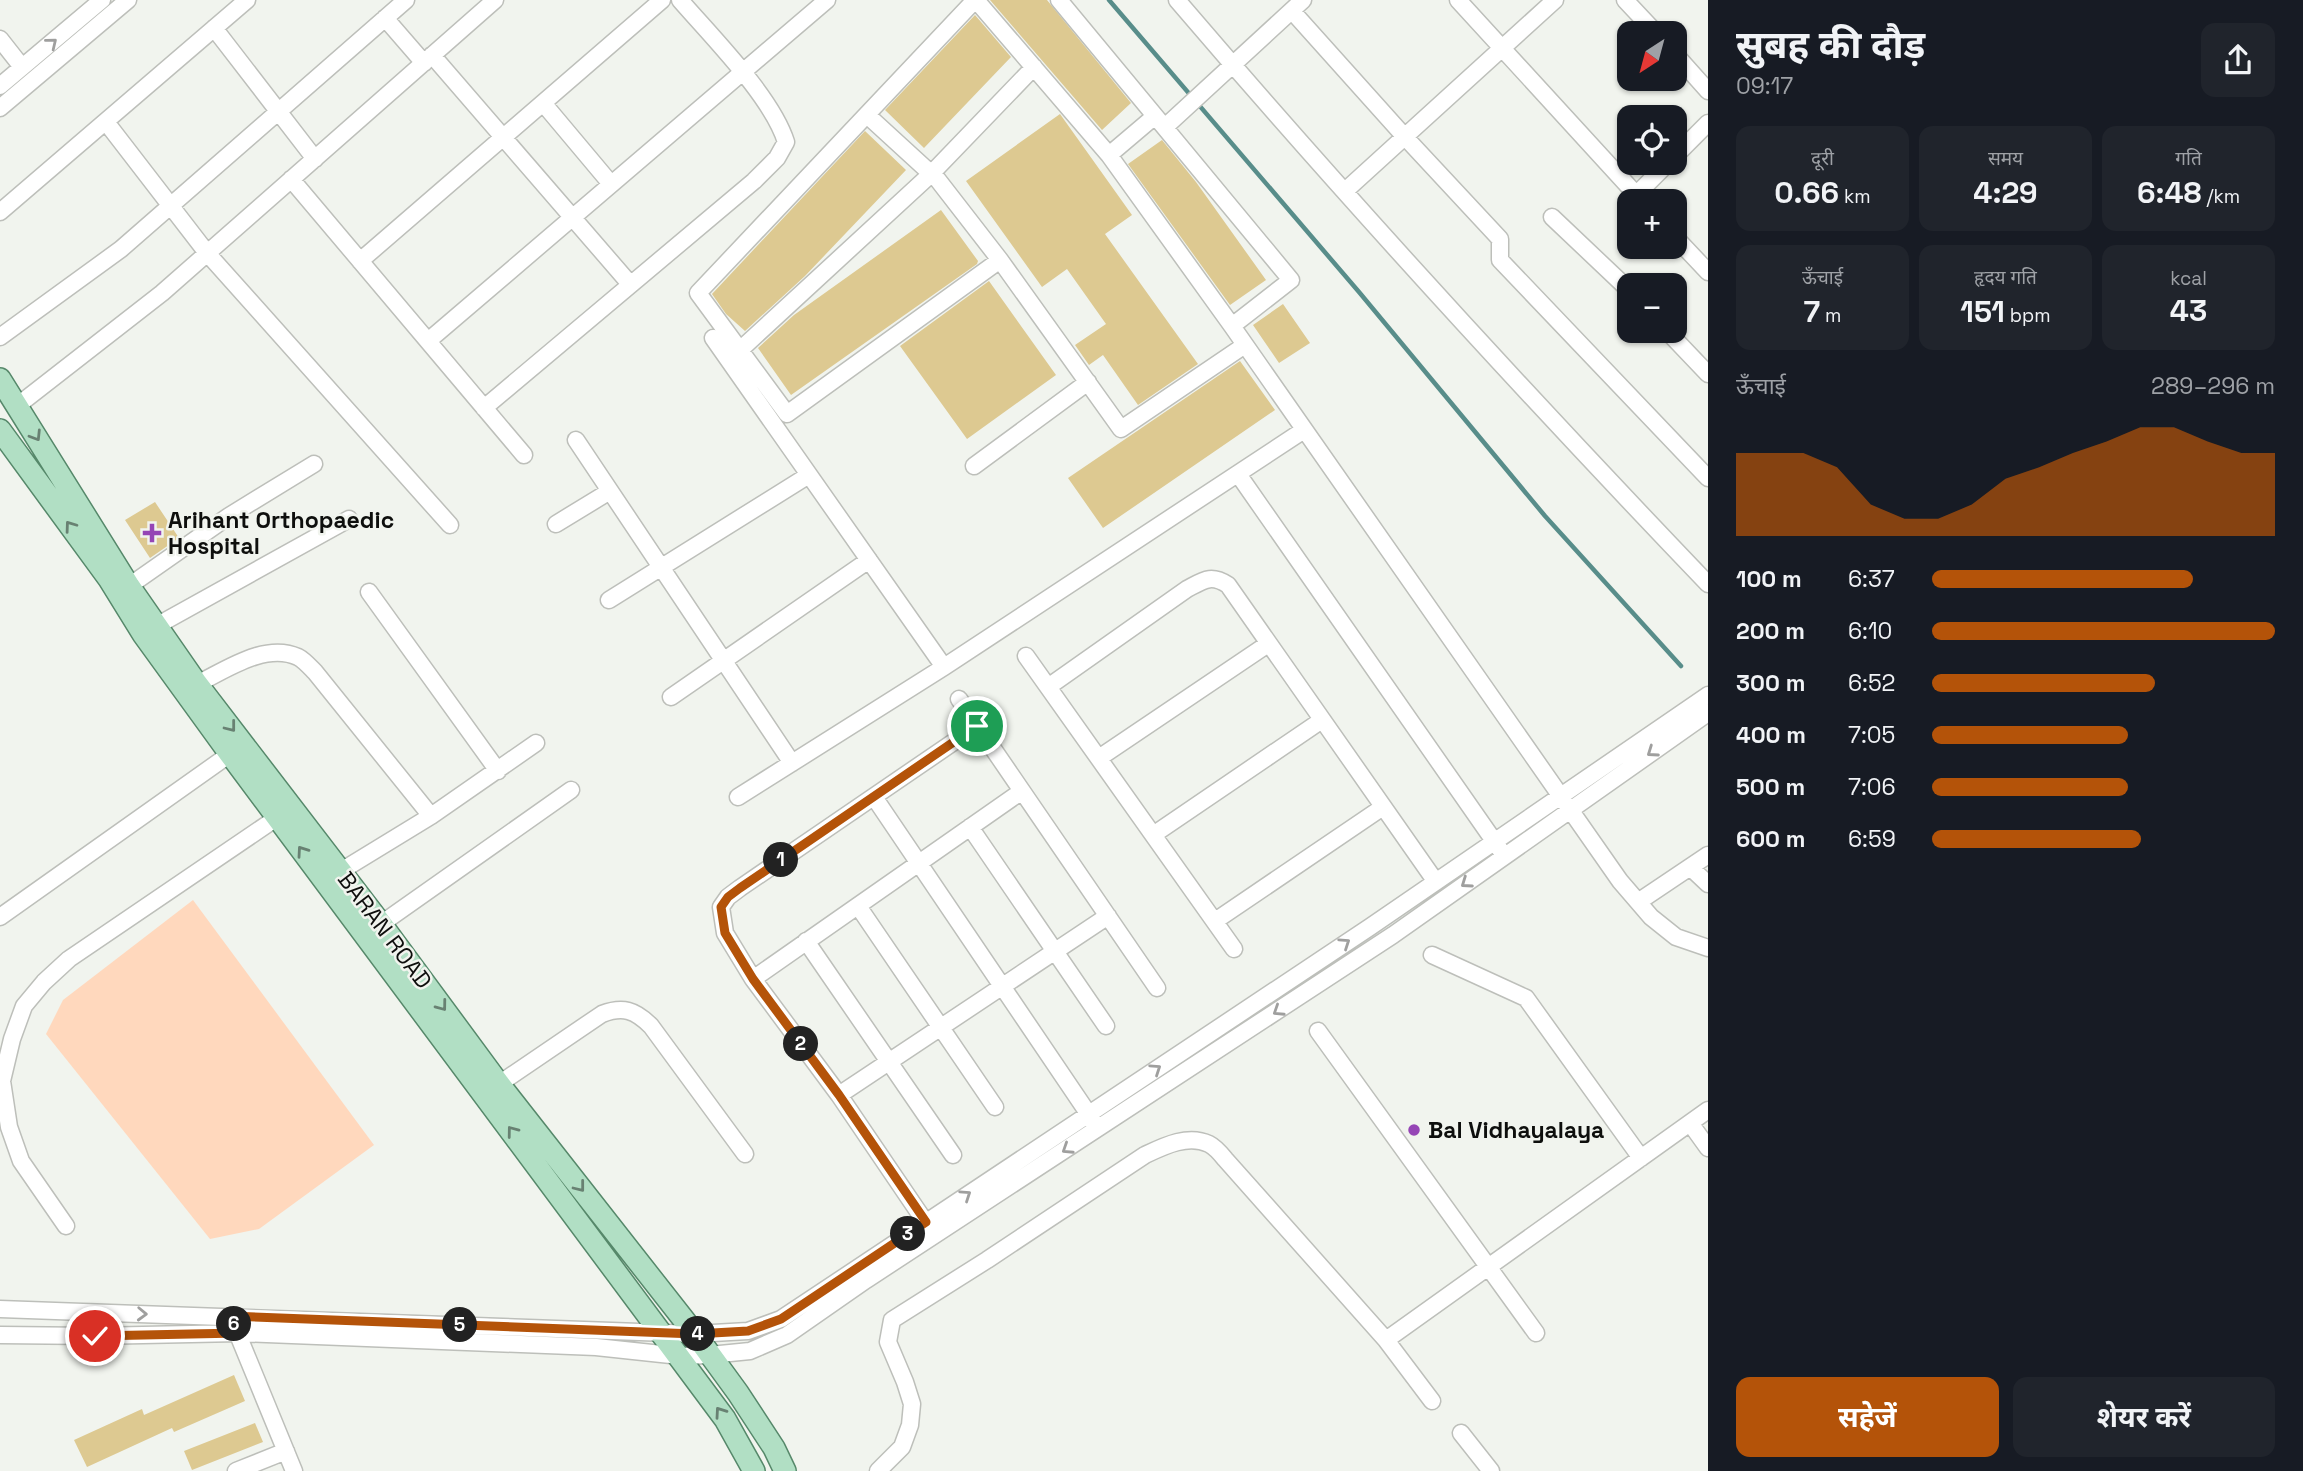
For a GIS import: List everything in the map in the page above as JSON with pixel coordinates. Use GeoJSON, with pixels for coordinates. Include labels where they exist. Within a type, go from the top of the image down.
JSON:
{"type":"FeatureCollection","features":[{"type":"Feature","properties":{"kind":"main road","name":"BARAN ROAD"},"geometry":{"type":"LineString","coordinates":[[0,379],[129,586],[150,630],[229,754],[680,1356],[725,1419],[754,1471]]}},
{"type":"Feature","properties":{"kind":"main road","name":"BARAN ROAD"},"geometry":{"type":"LineString","coordinates":[[1,432],[109,579],[197,684],[341,871],[499,1084],[695,1334],[774,1448],[785,1471]]}},
{"type":"Feature","properties":{"kind":"street"},"geometry":{"type":"LineString","coordinates":[[0,86],[102,0]]}},
{"type":"Feature","properties":{"kind":"street"},"geometry":{"type":"LineString","coordinates":[[0,107],[128,0]]}},
{"type":"Feature","properties":{"kind":"street"},"geometry":{"type":"LineString","coordinates":[[0,212],[247,0]]}},
{"type":"Feature","properties":{"kind":"street"},"geometry":{"type":"LineString","coordinates":[[0,337],[121,249],[278,112],[386,10],[405,0]]}},
{"type":"Feature","properties":{"kind":"street"},"geometry":{"type":"LineString","coordinates":[[17,407],[162,293],[495,0]]}},
{"type":"Feature","properties":{"kind":"street"},"geometry":{"type":"LineString","coordinates":[[360,261],[662,0]]}},
{"type":"Feature","properties":{"kind":"street"},"geometry":{"type":"LineString","coordinates":[[485,408],[754,181],[778,158],[786,142],[781,125],[742,72],[680,0]]}},
{"type":"Feature","properties":{"kind":"street"},"geometry":{"type":"LineString","coordinates":[[428,341],[827,0]]}},
{"type":"Feature","properties":{"kind":"street"},"geometry":{"type":"LineString","coordinates":[[1000,260],[787,414],[698,293],[975,0],[1109,155],[1232,326],[1620,881],[1651,917],[1676,937],[1708,948]]}},
{"type":"Feature","properties":{"kind":"street"},"geometry":{"type":"LineString","coordinates":[[1059,0],[1291,280],[1232,326]]}},
{"type":"Feature","properties":{"kind":"street"},"geometry":{"type":"LineString","coordinates":[[1177,0],[1232,65],[1576,447],[1708,584]]}},
{"type":"Feature","properties":{"kind":"street"},"geometry":{"type":"LineString","coordinates":[[1458,0],[1631,189]]}},
{"type":"Feature","properties":{"kind":"street"},"geometry":{"type":"LineString","coordinates":[[1345,191],[1555,0]]}},
{"type":"Feature","properties":{"kind":"street"},"geometry":{"type":"LineString","coordinates":[[1625,0],[1645,21]]}},
{"type":"Feature","properties":{"kind":"street"},"geometry":{"type":"LineString","coordinates":[[1109,155],[1182,111],[1298,5],[1405,137],[1500,239],[1500,260],[1708,478]]}},
{"type":"Feature","properties":{"kind":"street"},"geometry":{"type":"LineString","coordinates":[[386,10],[428,59],[503,137],[630,284]]}},
{"type":"Feature","properties":{"kind":"street"},"geometry":{"type":"LineString","coordinates":[[214,28],[315,159]]}},
{"type":"Feature","properties":{"kind":"street"},"geometry":{"type":"LineString","coordinates":[[0,39],[22,67]]}},
{"type":"Feature","properties":{"kind":"street"},"geometry":{"type":"LineString","coordinates":[[740,350],[931,174],[1034,67]]}},
{"type":"Feature","properties":{"kind":"street"},"geometry":{"type":"LineString","coordinates":[[1687,67],[1708,90]]}},
{"type":"Feature","properties":{"kind":"street"},"geometry":{"type":"LineString","coordinates":[[543,103],[611,184]]}},
{"type":"Feature","properties":{"kind":"street"},"geometry":{"type":"LineString","coordinates":[[867,115],[931,174],[1000,260],[1121,429],[1245,345]]}},
{"type":"Feature","properties":{"kind":"street"},"geometry":{"type":"LineString","coordinates":[[106,122],[207,253],[450,525]]}},
{"type":"Feature","properties":{"kind":"street"},"geometry":{"type":"LineString","coordinates":[[1687,144],[1708,123]]}},
{"type":"Feature","properties":{"kind":"street"},"geometry":{"type":"LineString","coordinates":[[1646,189],[1658,175]]}},
{"type":"Feature","properties":{"kind":"street"},"geometry":{"type":"LineString","coordinates":[[291,179],[524,455]]}},
{"type":"Feature","properties":{"kind":"street"},"geometry":{"type":"LineString","coordinates":[[1552,217],[1617,279]]}},
{"type":"Feature","properties":{"kind":"street"},"geometry":{"type":"LineString","coordinates":[[1687,250],[1708,272]]}},
{"type":"Feature","properties":{"kind":"street"},"geometry":{"type":"LineString","coordinates":[[713,338],[944,667]]}},
{"type":"Feature","properties":{"kind":"street"},"geometry":{"type":"LineString","coordinates":[[1678,343],[1708,374]]}},
{"type":"Feature","properties":{"kind":"street"},"geometry":{"type":"LineString","coordinates":[[974,466],[1088,382]]}},
{"type":"Feature","properties":{"kind":"street"},"geometry":{"type":"LineString","coordinates":[[738,797],[944,667],[1304,430]]}},
{"type":"Feature","properties":{"kind":"street"},"geometry":{"type":"LineString","coordinates":[[576,440],[792,763]]}},
{"type":"Feature","properties":{"kind":"street"},"geometry":{"type":"LineString","coordinates":[[129,586],[229,516],[314,464]]}},
{"type":"Feature","properties":{"kind":"street"},"geometry":{"type":"LineString","coordinates":[[1238,474],[1505,856]]}},
{"type":"Feature","properties":{"kind":"street"},"geometry":{"type":"LineString","coordinates":[[610,600],[808,475]]}},
{"type":"Feature","properties":{"kind":"street"},"geometry":{"type":"LineString","coordinates":[[556,524],[610,491]]}},
{"type":"Feature","properties":{"kind":"street"},"geometry":{"type":"LineString","coordinates":[[150,630],[349,519]]}},
{"type":"Feature","properties":{"kind":"street"},"geometry":{"type":"LineString","coordinates":[[671,698],[869,561]]}},
{"type":"Feature","properties":{"kind":"street"},"geometry":{"type":"LineString","coordinates":[[1048,687],[1187,589],[1204,580],[1217,579],[1228,585],[1436,882]]}},
{"type":"Feature","properties":{"kind":"street"},"geometry":{"type":"LineString","coordinates":[[369,592],[498,771]]}},
{"type":"Feature","properties":{"kind":"street"},"geometry":{"type":"LineString","coordinates":[[1098,758],[1268,644]]}},
{"type":"Feature","properties":{"kind":"street"},"geometry":{"type":"LineString","coordinates":[[197,684],[251,658],[277,651],[299,657],[315,672],[431,816]]}},
{"type":"Feature","properties":{"kind":"street"},"geometry":{"type":"LineString","coordinates":[[1026,656],[1234,949]]}},
{"type":"Feature","properties":{"kind":"street"},"geometry":{"type":"LineString","coordinates":[[0,1309],[695,1334],[748,1331],[781,1319],[1099,1129],[1393,935],[1505,856],[1565,804],[1708,695]]}},
{"type":"Feature","properties":{"kind":"street"},"geometry":{"type":"LineString","coordinates":[[959,699],[1157,988]]}},
{"type":"Feature","properties":{"kind":"street"},"geometry":{"type":"LineString","coordinates":[[0,1335],[239,1333],[596,1347],[680,1356],[750,1351],[787,1335],[866,1280],[930,1229],[1089,1114],[1495,842],[1565,804],[1708,713]]}},
{"type":"Feature","properties":{"kind":"street"},"geometry":{"type":"LineString","coordinates":[[1153,835],[1322,720]]}},
{"type":"Feature","properties":{"kind":"street"},"geometry":{"type":"LineString","coordinates":[[930,1229],[839,1095],[753,979],[725,933],[721,907],[728,897],[740,888],[977,726]]}},
{"type":"Feature","properties":{"kind":"street"},"geometry":{"type":"LineString","coordinates":[[341,871],[431,816],[536,743]]}},
{"type":"Feature","properties":{"kind":"street"},"geometry":{"type":"LineString","coordinates":[[0,917],[229,754]]}},
{"type":"Feature","properties":{"kind":"street"},"geometry":{"type":"LineString","coordinates":[[381,924],[571,790]]}},
{"type":"Feature","properties":{"kind":"street"},"geometry":{"type":"LineString","coordinates":[[753,979],[1022,791]]}},
{"type":"Feature","properties":{"kind":"street"},"geometry":{"type":"LineString","coordinates":[[874,797],[1099,1129]]}},
{"type":"Feature","properties":{"kind":"street"},"geometry":{"type":"LineString","coordinates":[[1214,921],[1383,807]]}},
{"type":"Feature","properties":{"kind":"street"},"geometry":{"type":"LineString","coordinates":[[66,1226],[21,1161],[9,1126],[2,1081],[12,1039],[24,1006],[44,982],[69,959],[278,817]]}},
{"type":"Feature","properties":{"kind":"street"},"geometry":{"type":"LineString","coordinates":[[970,827],[1106,1026]]}},
{"type":"Feature","properties":{"kind":"street"},"geometry":{"type":"LineString","coordinates":[[1638,902],[1708,855]]}},
{"type":"Feature","properties":{"kind":"street"},"geometry":{"type":"LineString","coordinates":[[1690,867],[1708,884]]}},
{"type":"Feature","properties":{"kind":"street"},"geometry":{"type":"LineString","coordinates":[[858,905],[995,1107]]}},
{"type":"Feature","properties":{"kind":"street"},"geometry":{"type":"LineString","coordinates":[[839,1095],[1108,916]]}},
{"type":"Feature","properties":{"kind":"street"},"geometry":{"type":"LineString","coordinates":[[806,941],[953,1155]]}},
{"type":"Feature","properties":{"kind":"street"},"geometry":{"type":"LineString","coordinates":[[1432,955],[1526,998],[1641,1158]]}},
{"type":"Feature","properties":{"kind":"street"},"geometry":{"type":"LineString","coordinates":[[499,1084],[602,1014],[628,1009],[651,1026],[746,1154]]}},
{"type":"Feature","properties":{"kind":"street"},"geometry":{"type":"LineString","coordinates":[[1318,1031],[1536,1333]]}},
{"type":"Feature","properties":{"kind":"street"},"geometry":{"type":"LineString","coordinates":[[1386,1340],[1708,1110]]}},
{"type":"Feature","properties":{"kind":"street"},"geometry":{"type":"LineString","coordinates":[[1690,1123],[1708,1148]]}},
{"type":"Feature","properties":{"kind":"street"},"geometry":{"type":"LineString","coordinates":[[888,1468],[902,1447],[910,1425],[912,1404],[888,1342],[892,1320],[1145,1155],[1170,1144],[1194,1140],[1210,1144],[1386,1340],[1432,1401]]}},
{"type":"Feature","properties":{"kind":"street"},"geometry":{"type":"LineString","coordinates":[[230,1316],[294,1471]]}},
{"type":"Feature","properties":{"kind":"street"},"geometry":{"type":"LineString","coordinates":[[1461,1433],[1483,1468]]}},
{"type":"Feature","properties":{"kind":"street"},"geometry":{"type":"LineString","coordinates":[[236,1471],[286,1451]]}},
{"type":"Feature","properties":{"kind":"shaded area"},"geometry":{"type":"Polygon","coordinates":[[[193,900],[374,1145],[259,1229],[210,1239],[46,1034],[63,1000],[193,900]]]}},
{"type":"Feature","properties":{"kind":"building"},"geometry":{"type":"Polygon","coordinates":[[[990,0],[1047,0],[1131,103],[1102,130],[990,0]]]}},
{"type":"Feature","properties":{"kind":"building"},"geometry":{"type":"Polygon","coordinates":[[[975,15],[1011,57],[924,148],[885,110],[975,15]]]}},
{"type":"Feature","properties":{"kind":"building"},"geometry":{"type":"Polygon","coordinates":[[[1060,114],[1132,215],[1105,234],[1198,364],[1138,405],[1103,355],[1089,365],[1075,345],[1106,324],[1067,269],[1042,287],[966,181],[1060,114]]]}},
{"type":"Feature","properties":{"kind":"building"},"geometry":{"type":"Polygon","coordinates":[[[865,131],[906,170],[805,276],[745,331],[726,314],[712,294],[865,131]]]}},
{"type":"Feature","properties":{"kind":"building"},"geometry":{"type":"Polygon","coordinates":[[[1162,140],[1196,182],[1266,280],[1230,305],[1128,164],[1162,140]]]}},
{"type":"Feature","properties":{"kind":"building"},"geometry":{"type":"Polygon","coordinates":[[[941,210],[978,261],[977,264],[791,395],[758,348],[794,315],[941,210]]]}},
{"type":"Feature","properties":{"kind":"building"},"geometry":{"type":"Polygon","coordinates":[[[989,281],[1056,375],[967,439],[900,346],[989,281]]]}},
{"type":"Feature","properties":{"kind":"building"},"geometry":{"type":"Polygon","coordinates":[[[1283,304],[1310,343],[1279,363],[1253,325],[1283,304]]]}},
{"type":"Feature","properties":{"kind":"building"},"geometry":{"type":"Polygon","coordinates":[[[1240,361],[1275,410],[1103,528],[1068,478],[1240,361]]]}},
{"type":"Feature","properties":{"kind":"building"},"geometry":{"type":"Polygon","coordinates":[[[155,502],[179,538],[150,558],[125,520],[155,502]]]}},
{"type":"Feature","properties":{"kind":"building"},"geometry":{"type":"Polygon","coordinates":[[[234,1375],[245,1401],[174,1432],[172,1428],[87,1467],[74,1440],[142,1409],[144,1415],[234,1375]]]}},
{"type":"Feature","properties":{"kind":"building"},"geometry":{"type":"Polygon","coordinates":[[[255,1423],[263,1442],[192,1470],[184,1451],[255,1423]]]}},
{"type":"Feature","properties":{"kind":"waterway"},"geometry":{"type":"LineString","coordinates":[[1109,0],[1359,292],[1545,516],[1681,666]]}},
{"type":"Feature","properties":{"kind":"place","name":"Arihant Orthopaedic Hospital"},"geometry":{"type":"Point","coordinates":[152,533]}},
{"type":"Feature","properties":{"kind":"place","name":"Bal Vidhayalaya"},"geometry":{"type":"Point","coordinates":[1414,1130]}},
{"type":"Feature","properties":{"kind":"route"},"geometry":{"type":"LineString","coordinates":[[95,1336],[239,1333],[230,1316],[695,1334],[748,1331],[781,1319],[926,1222],[839,1095],[753,979],[725,933],[721,907],[728,897],[740,888],[977,726]]}}]}
